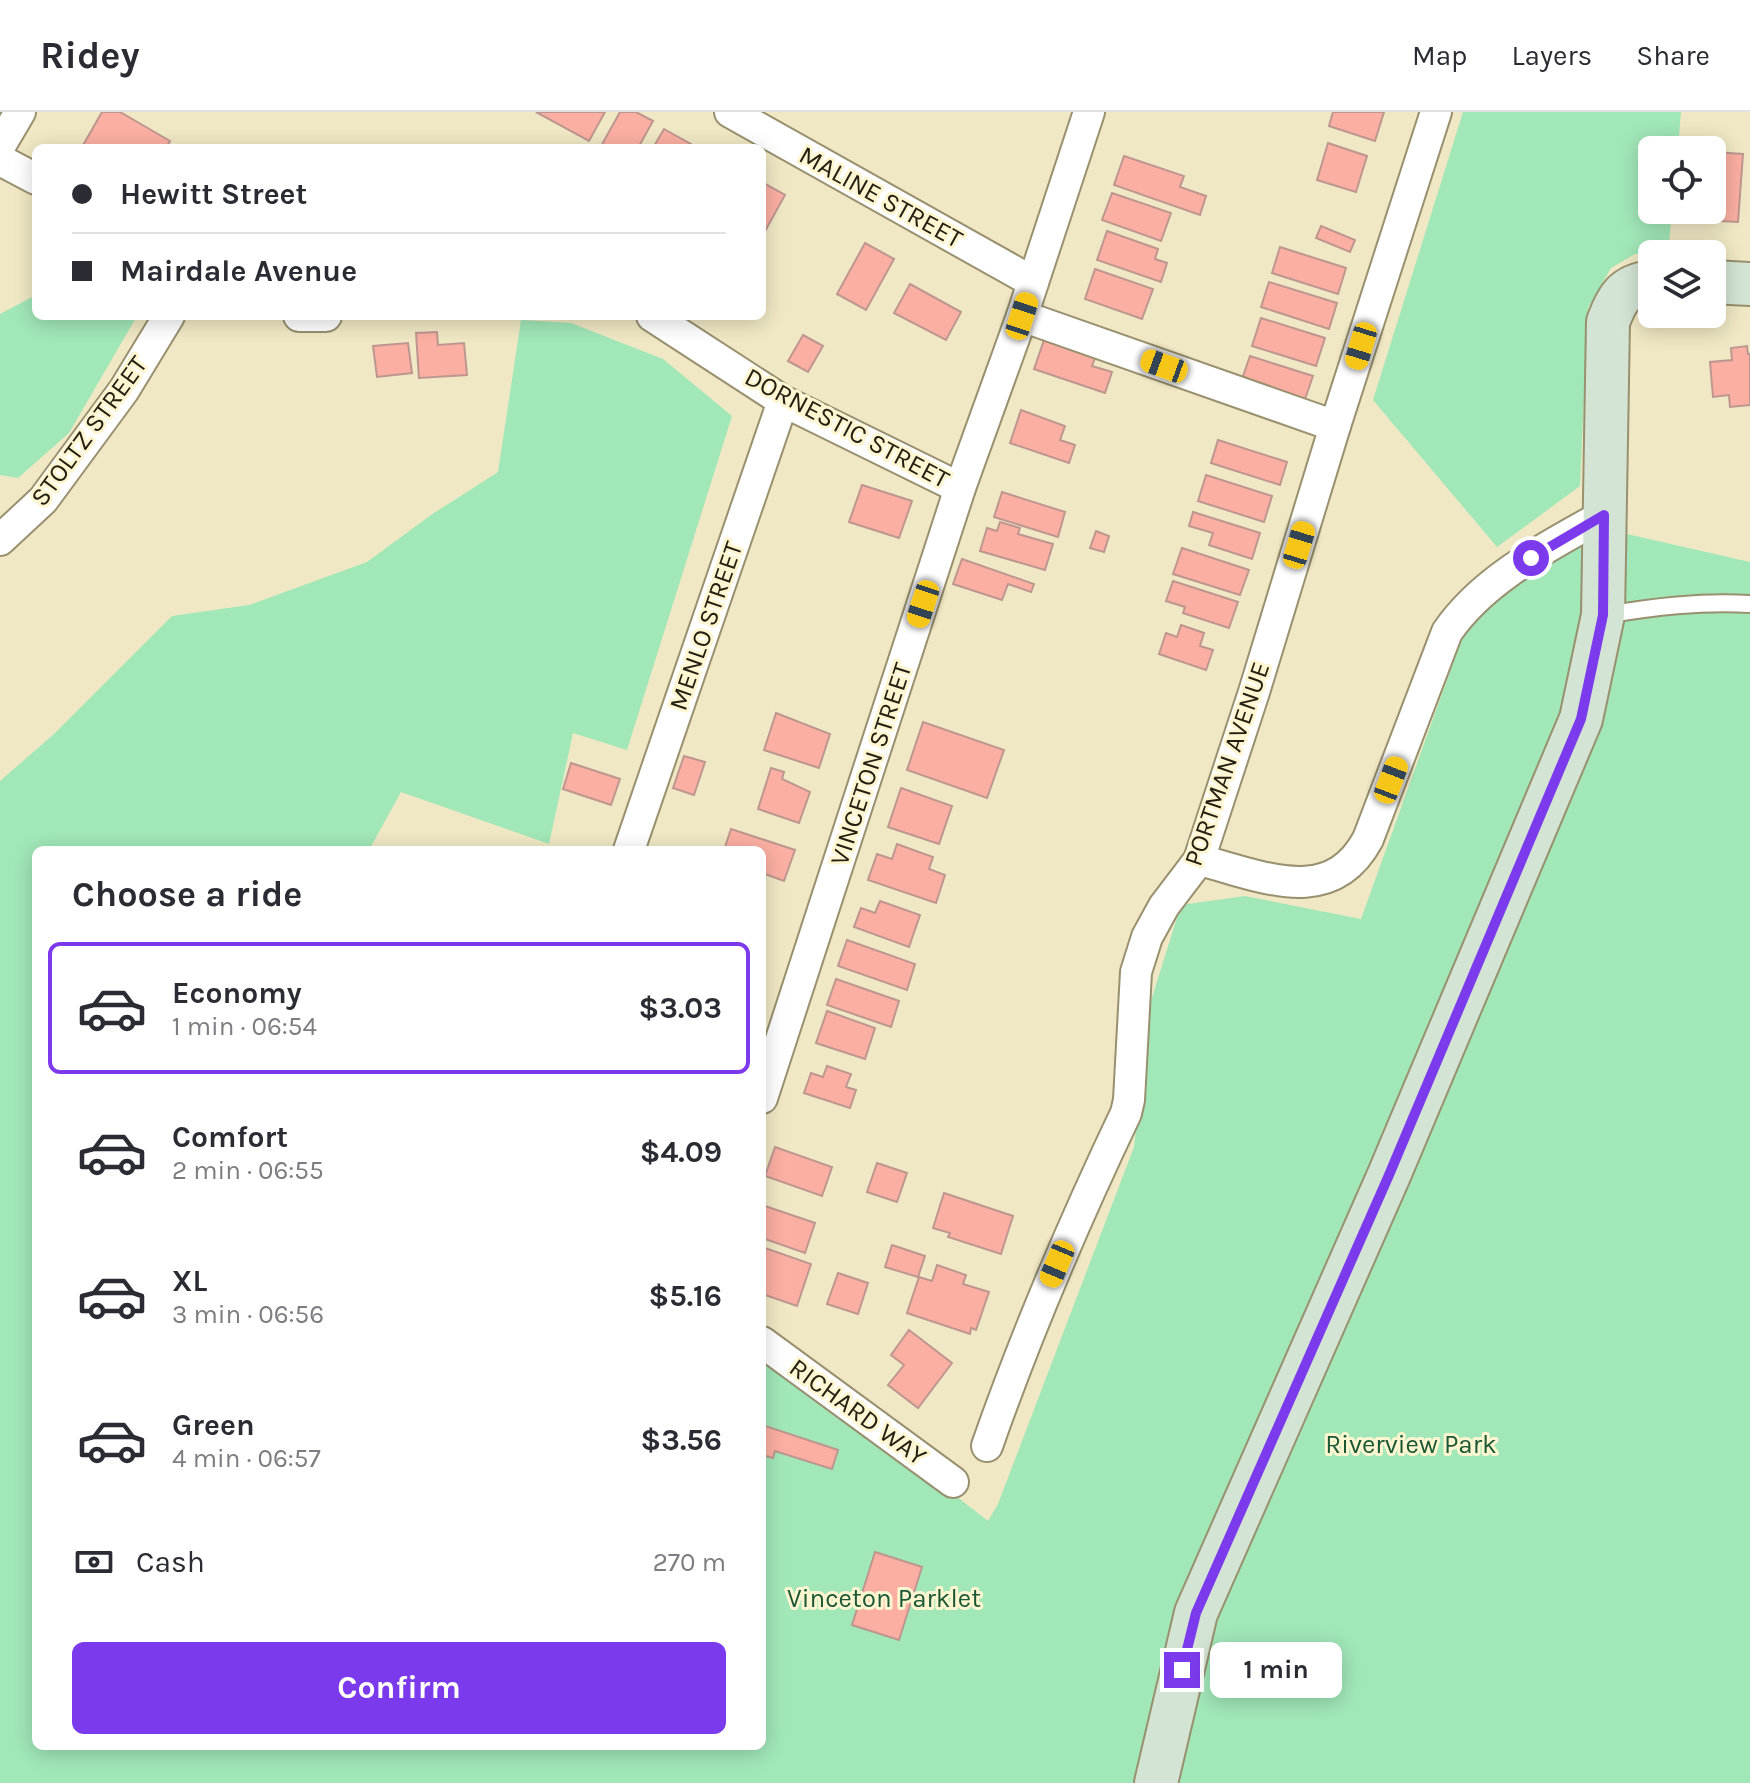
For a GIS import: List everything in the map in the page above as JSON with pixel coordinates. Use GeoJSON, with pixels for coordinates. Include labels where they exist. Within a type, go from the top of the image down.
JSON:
{"type":"FeatureCollection","features":[{"type":"Feature","properties":{"kind":"street"},"geometry":{"type":"LineString","coordinates":[[0,146],[20,112]]}},
{"type":"Feature","properties":{"kind":"street","name":"MALINE STREET"},"geometry":{"type":"LineString","coordinates":[[730,112],[1033,282]]}},
{"type":"Feature","properties":{"kind":"street","name":"VINCETON STREET"},"geometry":{"type":"LineString","coordinates":[[766,1086],[960,488],[1022,316],[1089,112]]}},
{"type":"Feature","properties":{"kind":"street","name":"PORTMAN AVENUE"},"geometry":{"type":"LineString","coordinates":[[987,1446],[1022,1346],[1080,1210],[1126,1113],[1136,972],[1147,937],[1164,906],[1199,860],[1436,112]]}},
{"type":"Feature","properties":{"kind":"street"},"geometry":{"type":"LineString","coordinates":[[0,160],[32,177]]}},
{"type":"Feature","properties":{"kind":"street"},"geometry":{"type":"LineString","coordinates":[[1726,283],[1750,284]]}},
{"type":"Feature","properties":{"kind":"street"},"geometry":{"type":"LineString","coordinates":[[1156,1783],[1196,1613],[1389,1175],[1581,719],[1603,615],[1608,322],[1617,298],[1638,284]]}},
{"type":"Feature","properties":{"kind":"street"},"geometry":{"type":"LineString","coordinates":[[1022,316],[1335,426]]}},
{"type":"Feature","properties":{"kind":"street","name":"STOLTZ STREET"},"geometry":{"type":"LineString","coordinates":[[0,540],[43,500],[124,390],[167,320]]}},
{"type":"Feature","properties":{"kind":"street","name":"DORNESTIC STREET"},"geometry":{"type":"LineString","coordinates":[[658,320],[783,401],[960,488]]}},
{"type":"Feature","properties":{"kind":"street","name":"MENLO STREET"},"geometry":{"type":"LineString","coordinates":[[630,846],[783,401]]}},
{"type":"Feature","properties":{"kind":"street"},"geometry":{"type":"LineString","coordinates":[[1199,860],[1288,883],[1329,879],[1344,871],[1358,857],[1368,839],[1447,632],[1459,614],[1506,574],[1604,515]]}},
{"type":"Feature","properties":{"kind":"street","name":"RICHARD WAY"},"geometry":{"type":"LineString","coordinates":[[766,1345],[953,1482]]}},
{"type":"Feature","properties":{"kind":"lane"},"geometry":{"type":"LineString","coordinates":[[1603,615],[1660,606],[1718,602],[1750,604]]}},
{"type":"Feature","properties":{"kind":"green space"},"geometry":{"type":"Polygon","coordinates":[[[1463,112],[1681,112],[1679,136],[1638,136],[1638,224],[1671,224],[1669,240],[1638,240],[1638,254],[1611,268],[1588,308],[1580,486],[1497,547],[1373,400],[1463,112]]]}},
{"type":"Feature","properties":{"kind":"green space"},"geometry":{"type":"Polygon","coordinates":[[[32,297],[32,320],[135,320],[69,433],[18,478],[0,475],[0,314],[32,297]]]}},
{"type":"Feature","properties":{"kind":"green space","name":"Riverview Park"},"geometry":{"type":"Polygon","coordinates":[[[521,320],[571,323],[663,359],[732,416],[627,750],[573,733],[549,844],[401,792],[371,846],[32,846],[32,1750],[766,1750],[766,1348],[988,1521],[998,1504],[1134,1147],[1150,1004],[1181,905],[1245,896],[1361,919],[1465,630],[1583,524],[1750,562],[1750,1783],[0,1783],[0,781],[54,734],[172,616],[249,605],[367,562],[431,515],[498,472],[521,320]]]}},
{"type":"Feature","properties":{"kind":"building"},"geometry":{"type":"Polygon","coordinates":[[[102,112],[120,112],[170,141],[168,144],[84,144],[102,112]]]}},
{"type":"Feature","properties":{"kind":"building"},"geometry":{"type":"Polygon","coordinates":[[[536,112],[605,112],[589,141],[536,112]]]}},
{"type":"Feature","properties":{"kind":"building"},"geometry":{"type":"Polygon","coordinates":[[[620,112],[636,112],[653,121],[640,144],[602,144],[620,112]]]}},
{"type":"Feature","properties":{"kind":"building"},"geometry":{"type":"Polygon","coordinates":[[[1333,112],[1384,112],[1375,141],[1329,126],[1333,112]]]}},
{"type":"Feature","properties":{"kind":"building"},"geometry":{"type":"Polygon","coordinates":[[[664,129],[691,144],[655,144],[664,129]]]}},
{"type":"Feature","properties":{"kind":"building"},"geometry":{"type":"Polygon","coordinates":[[[1328,143],[1367,156],[1356,192],[1317,180],[1328,143]]]}},
{"type":"Feature","properties":{"kind":"building"},"geometry":{"type":"Polygon","coordinates":[[[1726,153],[1743,154],[1738,222],[1726,221],[1726,153]]]}},
{"type":"Feature","properties":{"kind":"building"},"geometry":{"type":"Polygon","coordinates":[[[1124,156],[1184,176],[1180,187],[1206,196],[1200,215],[1114,185],[1124,156]]]}},
{"type":"Feature","properties":{"kind":"building"},"geometry":{"type":"Polygon","coordinates":[[[766,184],[785,195],[766,230],[766,184]]]}},
{"type":"Feature","properties":{"kind":"building"},"geometry":{"type":"Polygon","coordinates":[[[1112,193],[1171,213],[1161,241],[1102,220],[1112,193]]]}},
{"type":"Feature","properties":{"kind":"building"},"geometry":{"type":"Polygon","coordinates":[[[1321,226],[1355,240],[1350,252],[1316,238],[1321,226]]]}},
{"type":"Feature","properties":{"kind":"building"},"geometry":{"type":"Polygon","coordinates":[[[1107,231],[1158,249],[1155,259],[1167,263],[1161,282],[1097,260],[1107,231]]]}},
{"type":"Feature","properties":{"kind":"building"},"geometry":{"type":"Polygon","coordinates":[[[865,243],[894,259],[866,310],[837,294],[865,243]]]}},
{"type":"Feature","properties":{"kind":"building"},"geometry":{"type":"Polygon","coordinates":[[[1280,247],[1346,268],[1338,294],[1272,273],[1280,247]]]}},
{"type":"Feature","properties":{"kind":"building"},"geometry":{"type":"Polygon","coordinates":[[[1095,269],[1153,289],[1142,319],[1085,299],[1095,269]]]}},
{"type":"Feature","properties":{"kind":"building"},"geometry":{"type":"Polygon","coordinates":[[[1269,282],[1337,303],[1329,329],[1261,307],[1269,282]]]}},
{"type":"Feature","properties":{"kind":"building"},"geometry":{"type":"Polygon","coordinates":[[[910,284],[961,312],[946,340],[894,313],[910,284]]]}},
{"type":"Feature","properties":{"kind":"building"},"geometry":{"type":"Polygon","coordinates":[[[1261,318],[1325,338],[1316,366],[1252,346],[1261,318]]]}},
{"type":"Feature","properties":{"kind":"building"},"geometry":{"type":"Polygon","coordinates":[[[437,332],[438,345],[464,343],[467,375],[419,378],[416,333],[437,332]]]}},
{"type":"Feature","properties":{"kind":"building"},"geometry":{"type":"Polygon","coordinates":[[[803,335],[823,346],[808,372],[788,361],[803,335]]]}},
{"type":"Feature","properties":{"kind":"building"},"geometry":{"type":"Polygon","coordinates":[[[1044,340],[1095,358],[1092,366],[1112,372],[1105,393],[1034,369],[1044,340]]]}},
{"type":"Feature","properties":{"kind":"building"},"geometry":{"type":"Polygon","coordinates":[[[408,343],[412,373],[377,377],[373,346],[408,343]]]}},
{"type":"Feature","properties":{"kind":"building"},"geometry":{"type":"Polygon","coordinates":[[[1747,346],[1750,354],[1750,405],[1730,407],[1729,395],[1713,397],[1710,362],[1732,360],[1731,348],[1747,346]]]}},
{"type":"Feature","properties":{"kind":"building"},"geometry":{"type":"Polygon","coordinates":[[[1250,356],[1313,376],[1304,402],[1241,382],[1250,356]]]}},
{"type":"Feature","properties":{"kind":"building"},"geometry":{"type":"Polygon","coordinates":[[[1021,410],[1065,426],[1060,440],[1075,445],[1069,463],[1010,443],[1021,410]]]}},
{"type":"Feature","properties":{"kind":"building"},"geometry":{"type":"Polygon","coordinates":[[[1218,440],[1287,462],[1280,485],[1211,463],[1218,440]]]}},
{"type":"Feature","properties":{"kind":"building"},"geometry":{"type":"Polygon","coordinates":[[[1206,475],[1272,496],[1264,522],[1198,501],[1206,475]]]}},
{"type":"Feature","properties":{"kind":"building"},"geometry":{"type":"Polygon","coordinates":[[[862,485],[912,501],[899,538],[849,522],[862,485]]]}},
{"type":"Feature","properties":{"kind":"building"},"geometry":{"type":"Polygon","coordinates":[[[1002,492],[1065,512],[1058,537],[994,517],[1002,492]]]}},
{"type":"Feature","properties":{"kind":"building"},"geometry":{"type":"Polygon","coordinates":[[[1193,512],[1260,533],[1252,559],[1209,545],[1213,533],[1189,526],[1193,512]]]}},
{"type":"Feature","properties":{"kind":"building"},"geometry":{"type":"Polygon","coordinates":[[[1000,522],[1020,528],[1018,534],[1053,544],[1045,570],[980,551],[987,528],[997,531],[1000,522]]]}},
{"type":"Feature","properties":{"kind":"building"},"geometry":{"type":"Polygon","coordinates":[[[1096,531],[1109,536],[1104,552],[1090,548],[1096,531]]]}},
{"type":"Feature","properties":{"kind":"building"},"geometry":{"type":"Polygon","coordinates":[[[1182,548],[1249,570],[1240,595],[1173,574],[1182,548]]]}},
{"type":"Feature","properties":{"kind":"building"},"geometry":{"type":"Polygon","coordinates":[[[962,559],[1034,584],[1031,592],[1008,584],[1002,600],[953,584],[962,559]]]}},
{"type":"Feature","properties":{"kind":"building"},"geometry":{"type":"Polygon","coordinates":[[[1173,581],[1238,602],[1229,628],[1183,613],[1185,607],[1166,601],[1173,581]]]}},
{"type":"Feature","properties":{"kind":"building"},"geometry":{"type":"Polygon","coordinates":[[[1181,625],[1204,633],[1200,646],[1213,650],[1206,670],[1159,654],[1166,633],[1177,637],[1181,625]]]}},
{"type":"Feature","properties":{"kind":"building"},"geometry":{"type":"Polygon","coordinates":[[[776,713],[830,734],[819,768],[764,750],[776,713]]]}},
{"type":"Feature","properties":{"kind":"building"},"geometry":{"type":"Polygon","coordinates":[[[923,722],[1004,750],[987,798],[907,770],[923,722]]]}},
{"type":"Feature","properties":{"kind":"building"},"geometry":{"type":"Polygon","coordinates":[[[684,756],[705,762],[694,795],[673,788],[684,756]]]}},
{"type":"Feature","properties":{"kind":"building"},"geometry":{"type":"Polygon","coordinates":[[[571,763],[620,779],[611,805],[563,789],[571,763]]]}},
{"type":"Feature","properties":{"kind":"building"},"geometry":{"type":"Polygon","coordinates":[[[771,768],[784,772],[782,779],[810,792],[799,823],[758,809],[771,768]]]}},
{"type":"Feature","properties":{"kind":"building"},"geometry":{"type":"Polygon","coordinates":[[[901,788],[952,806],[939,844],[888,827],[901,788]]]}},
{"type":"Feature","properties":{"kind":"building"},"geometry":{"type":"Polygon","coordinates":[[[731,829],[795,850],[784,881],[766,874],[766,846],[725,846],[731,829]]]}},
{"type":"Feature","properties":{"kind":"building"},"geometry":{"type":"Polygon","coordinates":[[[897,844],[933,857],[929,869],[945,875],[936,903],[868,880],[877,854],[892,859],[897,844]]]}},
{"type":"Feature","properties":{"kind":"building"},"geometry":{"type":"Polygon","coordinates":[[[880,901],[920,915],[909,947],[854,927],[861,908],[875,913],[880,901]]]}},
{"type":"Feature","properties":{"kind":"building"},"geometry":{"type":"Polygon","coordinates":[[[847,940],[915,964],[907,990],[838,966],[847,940]]]}},
{"type":"Feature","properties":{"kind":"building"},"geometry":{"type":"Polygon","coordinates":[[[836,979],[899,1001],[891,1027],[827,1005],[836,979]]]}},
{"type":"Feature","properties":{"kind":"building"},"geometry":{"type":"Polygon","coordinates":[[[827,1011],[875,1028],[865,1059],[816,1043],[827,1011]]]}},
{"type":"Feature","properties":{"kind":"building"},"geometry":{"type":"Polygon","coordinates":[[[827,1066],[851,1074],[846,1087],[856,1090],[850,1108],[804,1093],[811,1073],[823,1077],[827,1066]]]}},
{"type":"Feature","properties":{"kind":"building"},"geometry":{"type":"Polygon","coordinates":[[[775,1147],[832,1167],[822,1196],[766,1176],[775,1147]]]}},
{"type":"Feature","properties":{"kind":"building"},"geometry":{"type":"Polygon","coordinates":[[[877,1163],[907,1173],[897,1202],[867,1192],[877,1163]]]}},
{"type":"Feature","properties":{"kind":"building"},"geometry":{"type":"Polygon","coordinates":[[[944,1193],[1013,1216],[1001,1254],[948,1237],[950,1233],[933,1228],[944,1193]]]}},
{"type":"Feature","properties":{"kind":"building"},"geometry":{"type":"Polygon","coordinates":[[[766,1206],[815,1223],[805,1253],[766,1239],[766,1206]]]}},
{"type":"Feature","properties":{"kind":"building"},"geometry":{"type":"Polygon","coordinates":[[[892,1245],[925,1256],[918,1277],[885,1267],[892,1245]]]}},
{"type":"Feature","properties":{"kind":"building"},"geometry":{"type":"Polygon","coordinates":[[[766,1248],[811,1264],[797,1306],[766,1295],[766,1248]]]}},
{"type":"Feature","properties":{"kind":"building"},"geometry":{"type":"Polygon","coordinates":[[[937,1265],[966,1275],[963,1284],[989,1292],[976,1330],[971,1328],[970,1334],[907,1313],[919,1277],[932,1281],[937,1265]]]}},
{"type":"Feature","properties":{"kind":"building"},"geometry":{"type":"Polygon","coordinates":[[[838,1273],[868,1283],[858,1314],[827,1304],[838,1273]]]}},
{"type":"Feature","properties":{"kind":"building"},"geometry":{"type":"Polygon","coordinates":[[[909,1330],[952,1363],[918,1408],[888,1385],[904,1365],[891,1355],[909,1330]]]}},
{"type":"Feature","properties":{"kind":"building"},"geometry":{"type":"Polygon","coordinates":[[[766,1426],[838,1450],[832,1469],[775,1451],[773,1458],[766,1456],[766,1426]]]}},
{"type":"Feature","properties":{"kind":"building"},"geometry":{"type":"Polygon","coordinates":[[[875,1552],[922,1567],[899,1640],[852,1625],[875,1552]]]}},
{"type":"Feature","properties":{"kind":"route"},"geometry":{"type":"LineString","coordinates":[[1182,1670],[1196,1613],[1389,1175],[1581,719],[1603,615],[1604,515],[1531,558]]}},
{"type":"Feature","properties":{"kind":"park label","name":"Vinceton Parklet"},"geometry":{"type":"Point","coordinates":[884,1598]}}]}
